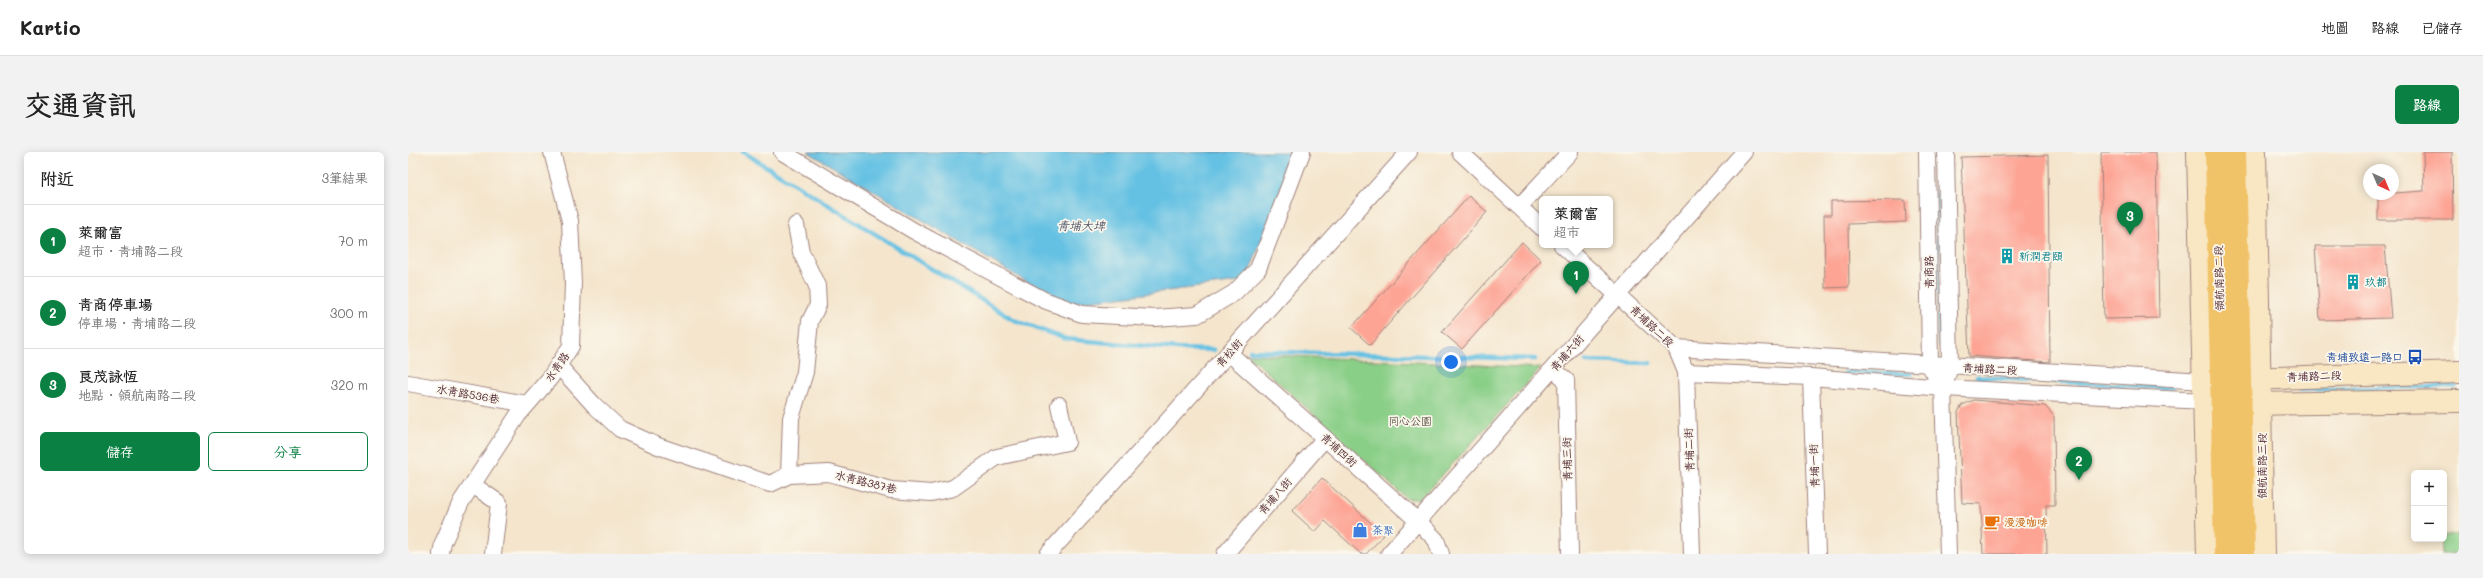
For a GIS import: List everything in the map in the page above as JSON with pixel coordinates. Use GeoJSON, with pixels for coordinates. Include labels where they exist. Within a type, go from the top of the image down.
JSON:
{"type":"FeatureCollection","features":[{"type":"Feature","properties":{"kind":"main road","name":"領航南路二段"},"geometry":{"type":"LineString","coordinates":[[2216,152],[2232,392]]}},
{"type":"Feature","properties":{"kind":"main road","name":"領航南路二段"},"geometry":{"type":"LineString","coordinates":[[2232,392],[2235,152]]}},
{"type":"Feature","properties":{"kind":"main road"},"geometry":{"type":"LineString","coordinates":[[2225,554],[2232,392]]}},
{"type":"Feature","properties":{"kind":"main road","name":"領航南路三段"},"geometry":{"type":"LineString","coordinates":[[2232,392],[2244,554]]}},
{"type":"Feature","properties":{"kind":"street","name":"水青路"},"geometry":{"type":"LineString","coordinates":[[441,554],[442,543],[458,509],[473,485],[518,415],[558,365],[571,346],[573,283],[570,222],[552,152]]}},
{"type":"Feature","properties":{"kind":"street"},"geometry":{"type":"LineString","coordinates":[[782,152],[914,231],[1044,300],[1082,314],[1155,318],[1197,315],[1234,293],[1258,269],[1302,152]]}},
{"type":"Feature","properties":{"kind":"street","name":"青松街"},"geometry":{"type":"LineString","coordinates":[[1048,554],[1409,152]]}},
{"type":"Feature","properties":{"kind":"street"},"geometry":{"type":"LineString","coordinates":[[1460,152],[1539,225]]}},
{"type":"Feature","properties":{"kind":"street"},"geometry":{"type":"LineString","coordinates":[[1519,207],[1570,152]]}},
{"type":"Feature","properties":{"kind":"street","name":"青埔六街"},"geometry":{"type":"LineString","coordinates":[[1388,554],[1744,152]]}},
{"type":"Feature","properties":{"kind":"street","name":"青商路"},"geometry":{"type":"LineString","coordinates":[[1927,152],[1930,366],[1943,388]]}},
{"type":"Feature","properties":{"kind":"street","name":"青商路"},"geometry":{"type":"LineString","coordinates":[[1946,152],[1950,367],[1943,388],[1948,554]]}},
{"type":"Feature","properties":{"kind":"street","name":"領航南路二段"},"geometry":{"type":"LineString","coordinates":[[2198,152],[2232,392]]}},
{"type":"Feature","properties":{"kind":"street"},"geometry":{"type":"LineString","coordinates":[[2208,554],[2232,392],[2255,152]]}},
{"type":"Feature","properties":{"kind":"street"},"geometry":{"type":"LineString","coordinates":[[789,475],[791,418],[805,372],[810,321],[818,305],[817,286],[801,252],[796,225]]}},
{"type":"Feature","properties":{"kind":"street","name":"青埔路二段"},"geometry":{"type":"LineString","coordinates":[[1565,248],[1676,348],[1950,367],[2232,392],[2459,372]]}},
{"type":"Feature","properties":{"kind":"street","name":"青埔二街"},"geometry":{"type":"LineString","coordinates":[[1676,348],[1686,372],[1692,554]]}},
{"type":"Feature","properties":{"kind":"street","name":"青埔四街"},"geometry":{"type":"LineString","coordinates":[[1229,353],[1418,521],[1436,540],[1441,554]]}},
{"type":"Feature","properties":{"kind":"street","name":"水青路387巷"},"geometry":{"type":"LineString","coordinates":[[558,365],[594,405],[620,429],[658,446],[770,484],[789,475],[829,473],[891,490],[931,493],[953,488],[997,456],[1067,442],[1059,405]]}},
{"type":"Feature","properties":{"kind":"street","name":"青埔三街"},"geometry":{"type":"LineString","coordinates":[[1553,369],[1566,380],[1570,554]]}},
{"type":"Feature","properties":{"kind":"street","name":"青埔路二段"},"geometry":{"type":"LineString","coordinates":[[1686,372],[1811,377],[1943,388],[2232,392],[2459,402]]}},
{"type":"Feature","properties":{"kind":"street","name":"青埔一街"},"geometry":{"type":"LineString","coordinates":[[1811,377],[1817,554]]}},
{"type":"Feature","properties":{"kind":"street","name":"水青路536巷"},"geometry":{"type":"LineString","coordinates":[[408,383],[527,404]]}},
{"type":"Feature","properties":{"kind":"street","name":"領航南路三段"},"geometry":{"type":"LineString","coordinates":[[2232,392],[2263,554]]}},
{"type":"Feature","properties":{"kind":"street","name":"青埔八街"},"geometry":{"type":"LineString","coordinates":[[1225,554],[1325,438]]}},
{"type":"Feature","properties":{"kind":"street"},"geometry":{"type":"LineString","coordinates":[[473,485],[498,503],[493,554]]}},
{"type":"Feature","properties":{"kind":"green space","name":"同心公園"},"geometry":{"type":"Polygon","coordinates":[[[1247,354],[1541,368],[1419,499],[1407,499],[1247,354]]]}},
{"type":"Feature","properties":{"kind":"green space"},"geometry":{"type":"Polygon","coordinates":[[[2447,535],[2459,535],[2459,554],[2442,554],[2441,542],[2447,542],[2447,535]]]}},
{"type":"Feature","properties":{"kind":"water","name":"青埔大埤"},"geometry":{"type":"Polygon","coordinates":[[[808,152],[1295,152],[1246,281],[1064,304],[808,152]]]}},
{"type":"Feature","properties":{"kind":"building"},"geometry":{"type":"Polygon","coordinates":[[[2101,152],[2156,152],[2159,318],[2104,319],[2101,152]]]}},
{"type":"Feature","properties":{"kind":"building"},"geometry":{"type":"Polygon","coordinates":[[[2423,152],[2452,152],[2453,220],[2378,220],[2378,200],[2399,200],[2399,193],[2424,191],[2423,152]]]}},
{"type":"Feature","properties":{"kind":"building","name":"新潤君頤"},"geometry":{"type":"Polygon","coordinates":[[[2048,155],[2050,362],[1969,356],[1961,157],[2048,155]]]}},
{"type":"Feature","properties":{"kind":"building"},"geometry":{"type":"Polygon","coordinates":[[[1469,196],[1487,212],[1370,345],[1351,328],[1469,196]]]}},
{"type":"Feature","properties":{"kind":"building"},"geometry":{"type":"Polygon","coordinates":[[[1905,200],[1906,222],[1848,224],[1849,287],[1825,288],[1824,215],[1831,215],[1831,201],[1905,200]]]}},
{"type":"Feature","properties":{"kind":"building"},"geometry":{"type":"Polygon","coordinates":[[[1522,242],[1541,260],[1462,349],[1442,332],[1522,242]]]}},
{"type":"Feature","properties":{"kind":"building","name":"玖都"},"geometry":{"type":"Polygon","coordinates":[[[2315,246],[2385,246],[2391,318],[2320,320],[2315,246]]]}},
{"type":"Feature","properties":{"kind":"building"},"geometry":{"type":"Polygon","coordinates":[[[1974,400],[2045,406],[2054,416],[2055,505],[2046,505],[2047,554],[1983,554],[1981,504],[1962,503],[1958,412],[1962,405],[1974,400]]]}},
{"type":"Feature","properties":{"kind":"building"},"geometry":{"type":"Polygon","coordinates":[[[1322,478],[1384,535],[1366,554],[1361,554],[1325,521],[1315,532],[1292,511],[1322,478]]]}},
{"type":"Feature","properties":{"kind":"waterway"},"geometry":{"type":"LineString","coordinates":[[743,152],[1014,320],[1066,339],[1178,349],[1214,350]]}},
{"type":"Feature","properties":{"kind":"waterway"},"geometry":{"type":"LineString","coordinates":[[1936,152],[1940,345]]}},
{"type":"Feature","properties":{"kind":"waterway"},"geometry":{"type":"LineString","coordinates":[[1250,351],[1535,359]]}},
{"type":"Feature","properties":{"kind":"waterway"},"geometry":{"type":"LineString","coordinates":[[1586,361],[1650,363]]}},
{"type":"Feature","properties":{"kind":"waterway"},"geometry":{"type":"LineString","coordinates":[[1845,372],[1911,374]]}},
{"type":"Feature","properties":{"kind":"waterway"},"geometry":{"type":"LineString","coordinates":[[1977,377],[2172,388]]}},
{"type":"Feature","properties":{"kind":"waterway"},"geometry":{"type":"LineString","coordinates":[[2299,390],[2456,386]]}},
{"type":"Feature","properties":{"kind":"place","name":"良茂詠恆"},"geometry":{"type":"Point","coordinates":[2130,235]}},
{"type":"Feature","properties":{"kind":"place","name":"新潤君頤"},"geometry":{"type":"Point","coordinates":[2007,256]}},
{"type":"Feature","properties":{"kind":"place","name":"玖都"},"geometry":{"type":"Point","coordinates":[2353,282]}},
{"type":"Feature","properties":{"kind":"place","name":"萊爾富"},"geometry":{"type":"Point","coordinates":[1576,294]}},
{"type":"Feature","properties":{"kind":"place","name":"青埔致遠一路口"},"geometry":{"type":"Point","coordinates":[2415,357]}},
{"type":"Feature","properties":{"kind":"place","name":"青商停車場"},"geometry":{"type":"Point","coordinates":[2079,480]}},
{"type":"Feature","properties":{"kind":"place","name":"漫漫咖啡"},"geometry":{"type":"Point","coordinates":[1992,522]}},
{"type":"Feature","properties":{"kind":"place","name":"茶聚"},"geometry":{"type":"Point","coordinates":[1360,530]}}]}
